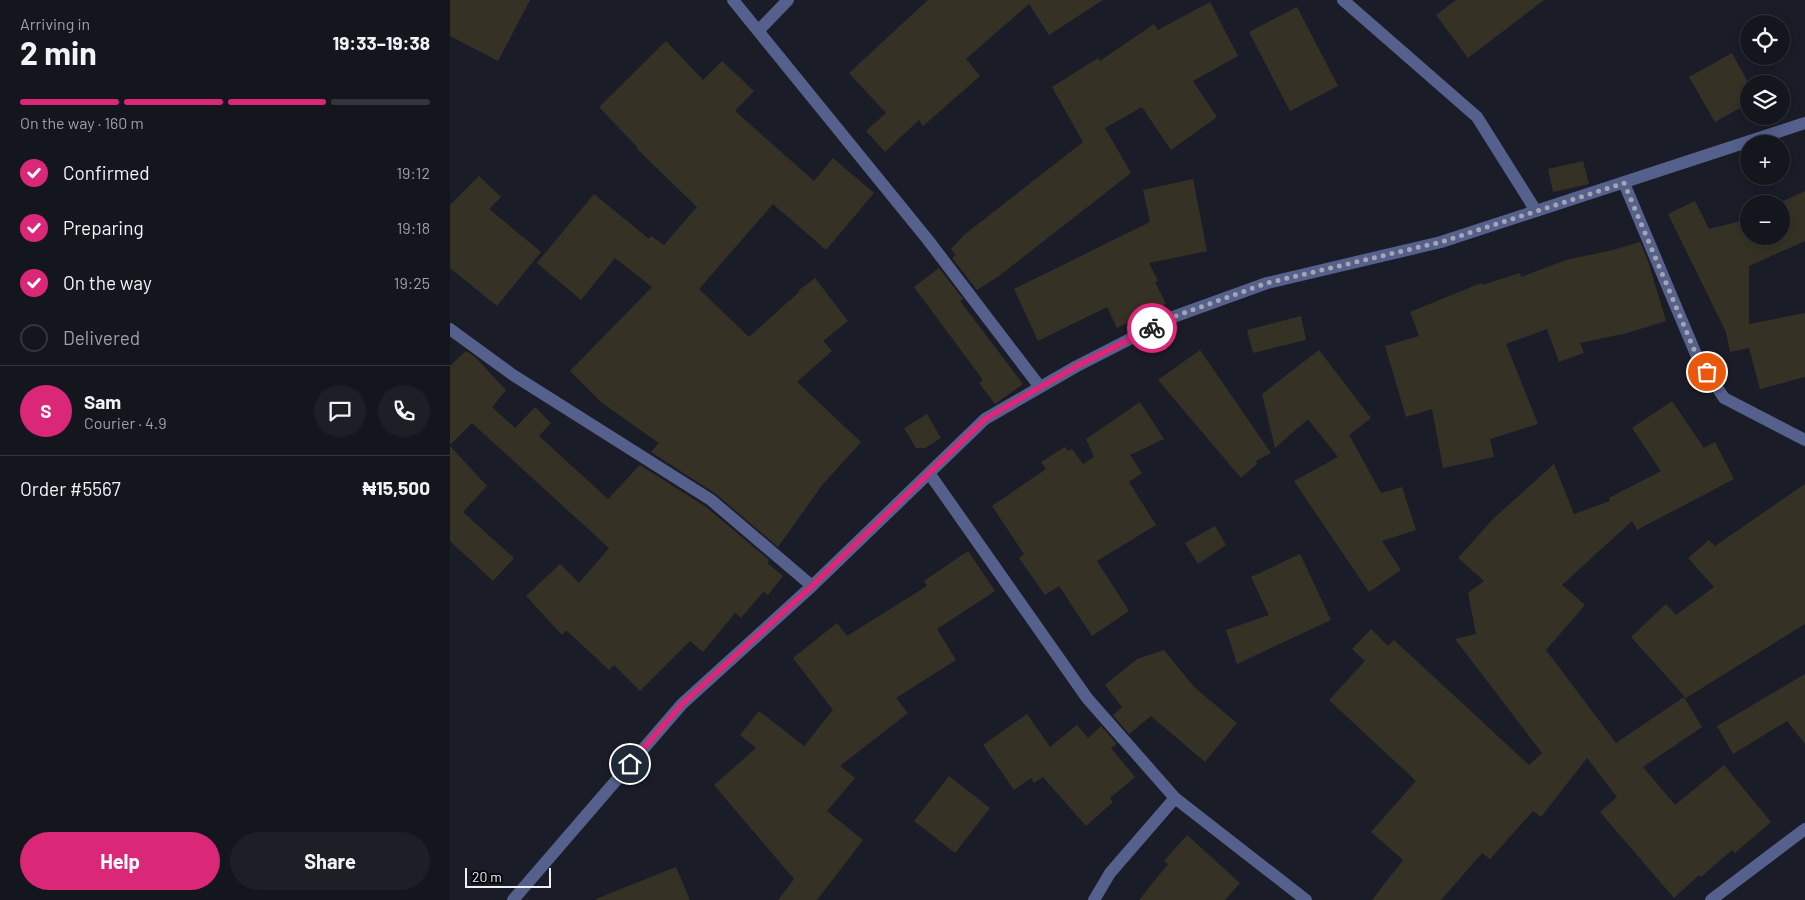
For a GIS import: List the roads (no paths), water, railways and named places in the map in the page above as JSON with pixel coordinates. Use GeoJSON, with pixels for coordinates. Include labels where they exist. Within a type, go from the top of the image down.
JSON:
{"type":"FeatureCollection","features":[{"type":"Feature","properties":{"kind":"street"},"geometry":{"type":"LineString","coordinates":[[733,0],[928,240],[1040,387]]}},
{"type":"Feature","properties":{"kind":"street"},"geometry":{"type":"LineString","coordinates":[[758,30],[788,0]]}},
{"type":"Feature","properties":{"kind":"street"},"geometry":{"type":"LineString","coordinates":[[1343,0],[1478,117],[1536,211]]}},
{"type":"Feature","properties":{"kind":"street"},"geometry":{"type":"LineString","coordinates":[[513,900],[682,704],[812,586],[985,419],[1077,366],[1173,317],[1267,283],[1441,242],[1805,123]]}},
{"type":"Feature","properties":{"kind":"street"},"geometry":{"type":"LineString","coordinates":[[1624,183],[1698,359],[1724,398],[1805,440]]}},
{"type":"Feature","properties":{"kind":"street"},"geometry":{"type":"LineString","coordinates":[[450,329],[514,375],[711,500],[812,586]]}},
{"type":"Feature","properties":{"kind":"street"},"geometry":{"type":"LineString","coordinates":[[930,473],[1087,698],[1175,798],[1306,900]]}},
{"type":"Feature","properties":{"kind":"street"},"geometry":{"type":"LineString","coordinates":[[1094,900],[1110,873],[1175,798]]}},
{"type":"Feature","properties":{"kind":"street"},"geometry":{"type":"LineString","coordinates":[[1711,900],[1805,829]]}}]}
